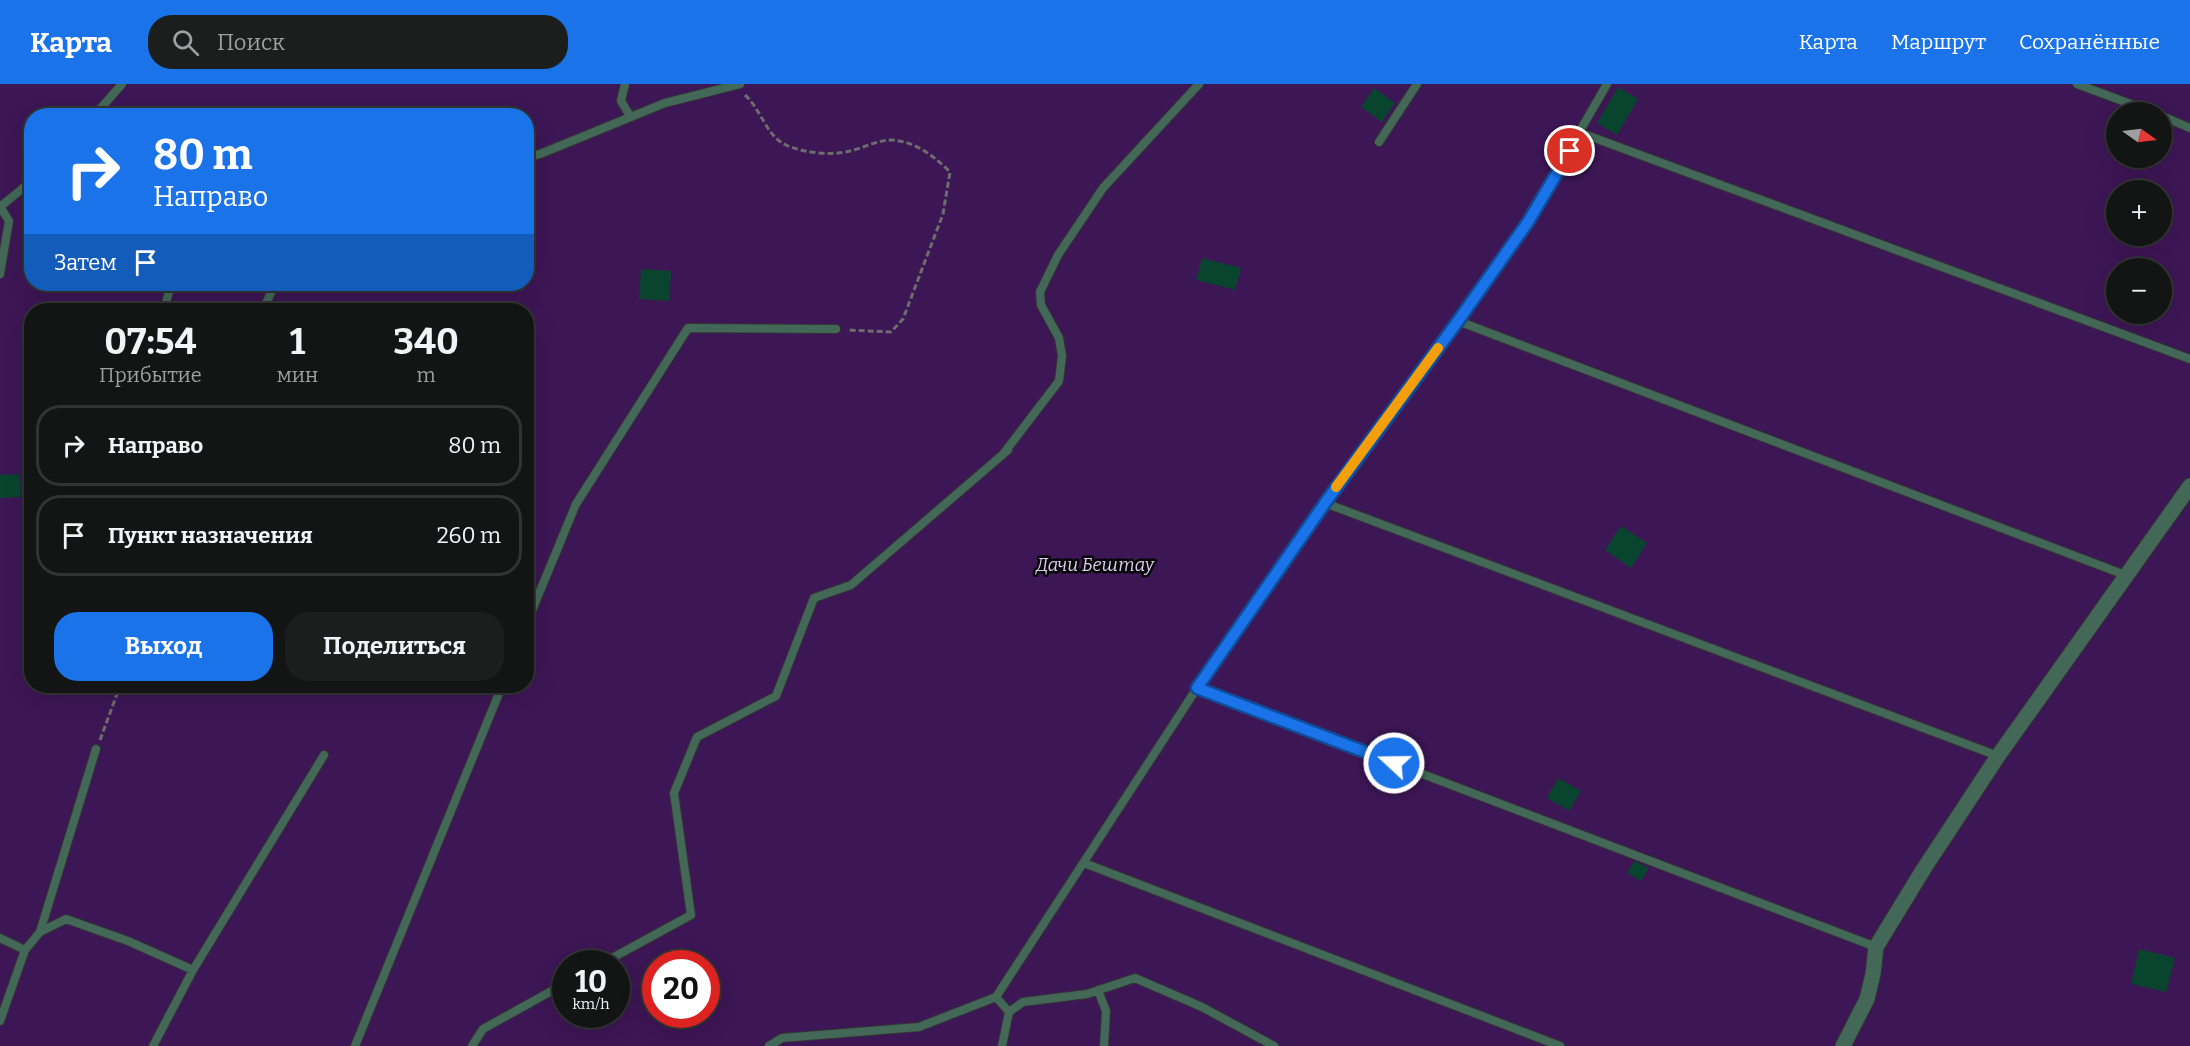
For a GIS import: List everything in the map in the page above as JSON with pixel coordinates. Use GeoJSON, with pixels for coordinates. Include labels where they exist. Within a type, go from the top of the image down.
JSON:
{"type":"FeatureCollection","features":[{"type":"Feature","properties":{"kind":"street"},"geometry":{"type":"LineString","coordinates":[[1843,1046],[1867,999],[1876,947],[1923,870],[1998,756],[2190,486]]}},
{"type":"Feature","properties":{"kind":"lane"},"geometry":{"type":"LineString","coordinates":[[101,108],[122,84]]}},
{"type":"Feature","properties":{"kind":"lane"},"geometry":{"type":"LineString","coordinates":[[625,84],[621,101],[630,116]]}},
{"type":"Feature","properties":{"kind":"lane"},"geometry":{"type":"LineString","coordinates":[[627,950],[691,915],[674,793],[697,737],[776,696],[814,598],[851,585],[1006,451],[1059,381],[1062,356],[1059,338],[1041,305],[1040,292],[1058,255],[1103,188],[1199,84]]}},
{"type":"Feature","properties":{"kind":"lane"},"geometry":{"type":"LineString","coordinates":[[1380,142],[1416,84]]}},
{"type":"Feature","properties":{"kind":"lane"},"geometry":{"type":"LineString","coordinates":[[769,1046],[782,1038],[919,1027],[996,998],[1197,688],[1325,503],[1528,222],[1607,84]]}},
{"type":"Feature","properties":{"kind":"lane"},"geometry":{"type":"LineString","coordinates":[[2077,84],[2125,102]]}},
{"type":"Feature","properties":{"kind":"lane"},"geometry":{"type":"LineString","coordinates":[[534,155],[665,103],[738,85]]}},
{"type":"Feature","properties":{"kind":"lane"},"geometry":{"type":"LineString","coordinates":[[2172,120],[2190,128]]}},
{"type":"Feature","properties":{"kind":"lane"},"geometry":{"type":"LineString","coordinates":[[1581,133],[2190,359]]}},
{"type":"Feature","properties":{"kind":"lane"},"geometry":{"type":"LineString","coordinates":[[0,274],[9,221],[1,208],[22,189]]}},
{"type":"Feature","properties":{"kind":"lane"},"geometry":{"type":"LineString","coordinates":[[1458,321],[2125,575]]}},
{"type":"Feature","properties":{"kind":"lane"},"geometry":{"type":"LineString","coordinates":[[534,606],[576,504],[688,328],[836,329]]}},
{"type":"Feature","properties":{"kind":"lane"},"geometry":{"type":"LineString","coordinates":[[1325,503],[1998,756]]}},
{"type":"Feature","properties":{"kind":"lane"},"geometry":{"type":"LineString","coordinates":[[1197,688],[1876,947]]}},
{"type":"Feature","properties":{"kind":"lane"},"geometry":{"type":"LineString","coordinates":[[355,1046],[499,693]]}},
{"type":"Feature","properties":{"kind":"lane"},"geometry":{"type":"LineString","coordinates":[[0,1021],[25,950],[40,932],[96,749]]}},
{"type":"Feature","properties":{"kind":"lane"},"geometry":{"type":"LineString","coordinates":[[153,1046],[193,970],[324,755]]}},
{"type":"Feature","properties":{"kind":"lane"},"geometry":{"type":"LineString","coordinates":[[1084,863],[1560,1046]]}},
{"type":"Feature","properties":{"kind":"lane"},"geometry":{"type":"LineString","coordinates":[[40,932],[66,920],[128,941],[193,970]]}},
{"type":"Feature","properties":{"kind":"lane"},"geometry":{"type":"LineString","coordinates":[[0,938],[25,950]]}},
{"type":"Feature","properties":{"kind":"lane"},"geometry":{"type":"LineString","coordinates":[[1002,1046],[1009,1012],[1023,1002],[1087,994],[1135,978],[1202,1007],[1264,1043],[1274,1046]]}},
{"type":"Feature","properties":{"kind":"lane"},"geometry":{"type":"LineString","coordinates":[[1098,990],[1106,1011],[1104,1046]]}},
{"type":"Feature","properties":{"kind":"lane"},"geometry":{"type":"LineString","coordinates":[[472,1046],[483,1029],[552,991]]}},
{"type":"Feature","properties":{"kind":"lane"},"geometry":{"type":"LineString","coordinates":[[996,998],[1009,1012]]}},
{"type":"Feature","properties":{"kind":"path"},"geometry":{"type":"LineString","coordinates":[[738,85],[766,127],[784,144],[801,150],[838,153],[889,140],[923,149],[950,172],[943,214],[903,319],[891,332],[836,329]]}},
{"type":"Feature","properties":{"kind":"path"},"geometry":{"type":"LineString","coordinates":[[92,761],[117,693]]}},
{"type":"Feature","properties":{"kind":"green space","name":"Дачи Бештау"},"geometry":{"type":"Polygon","coordinates":[[[0,84],[2190,84],[2190,1046],[0,1046],[0,84]]]}},
{"type":"Feature","properties":{"kind":"building"},"geometry":{"type":"Polygon","coordinates":[[[1618,87],[1638,99],[1617,135],[1597,123],[1618,87]]]}},
{"type":"Feature","properties":{"kind":"building"},"geometry":{"type":"Polygon","coordinates":[[[1374,88],[1395,103],[1382,122],[1361,107],[1374,88]]]}},
{"type":"Feature","properties":{"kind":"building"},"geometry":{"type":"Polygon","coordinates":[[[1202,258],[1241,268],[1235,290],[1196,280],[1202,258]]]}},
{"type":"Feature","properties":{"kind":"building"},"geometry":{"type":"Polygon","coordinates":[[[641,269],[671,271],[669,301],[639,299],[641,269]]]}},
{"type":"Feature","properties":{"kind":"building"},"geometry":{"type":"Polygon","coordinates":[[[20,474],[21,497],[0,498],[0,475],[20,474]]]}},
{"type":"Feature","properties":{"kind":"building"},"geometry":{"type":"Polygon","coordinates":[[[1621,526],[1647,543],[1631,568],[1605,550],[1621,526]]]}},
{"type":"Feature","properties":{"kind":"building"},"geometry":{"type":"Polygon","coordinates":[[[1558,778],[1581,791],[1569,811],[1547,798],[1558,778]]]}},
{"type":"Feature","properties":{"kind":"building"},"geometry":{"type":"Polygon","coordinates":[[[1634,861],[1649,868],[1641,881],[1627,873],[1634,861]]]}},
{"type":"Feature","properties":{"kind":"building"},"geometry":{"type":"Polygon","coordinates":[[[2139,949],[2175,958],[2166,992],[2131,984],[2139,949]]]}},
{"type":"Feature","properties":{"kind":"slow traffic"},"geometry":{"type":"LineString","coordinates":[[1336,487],[1438,348]]}},
{"type":"Feature","properties":{"kind":"route"},"geometry":{"type":"LineString","coordinates":[[1394,763],[1197,688],[1325,503],[1528,222],[1570,151]]}}]}
